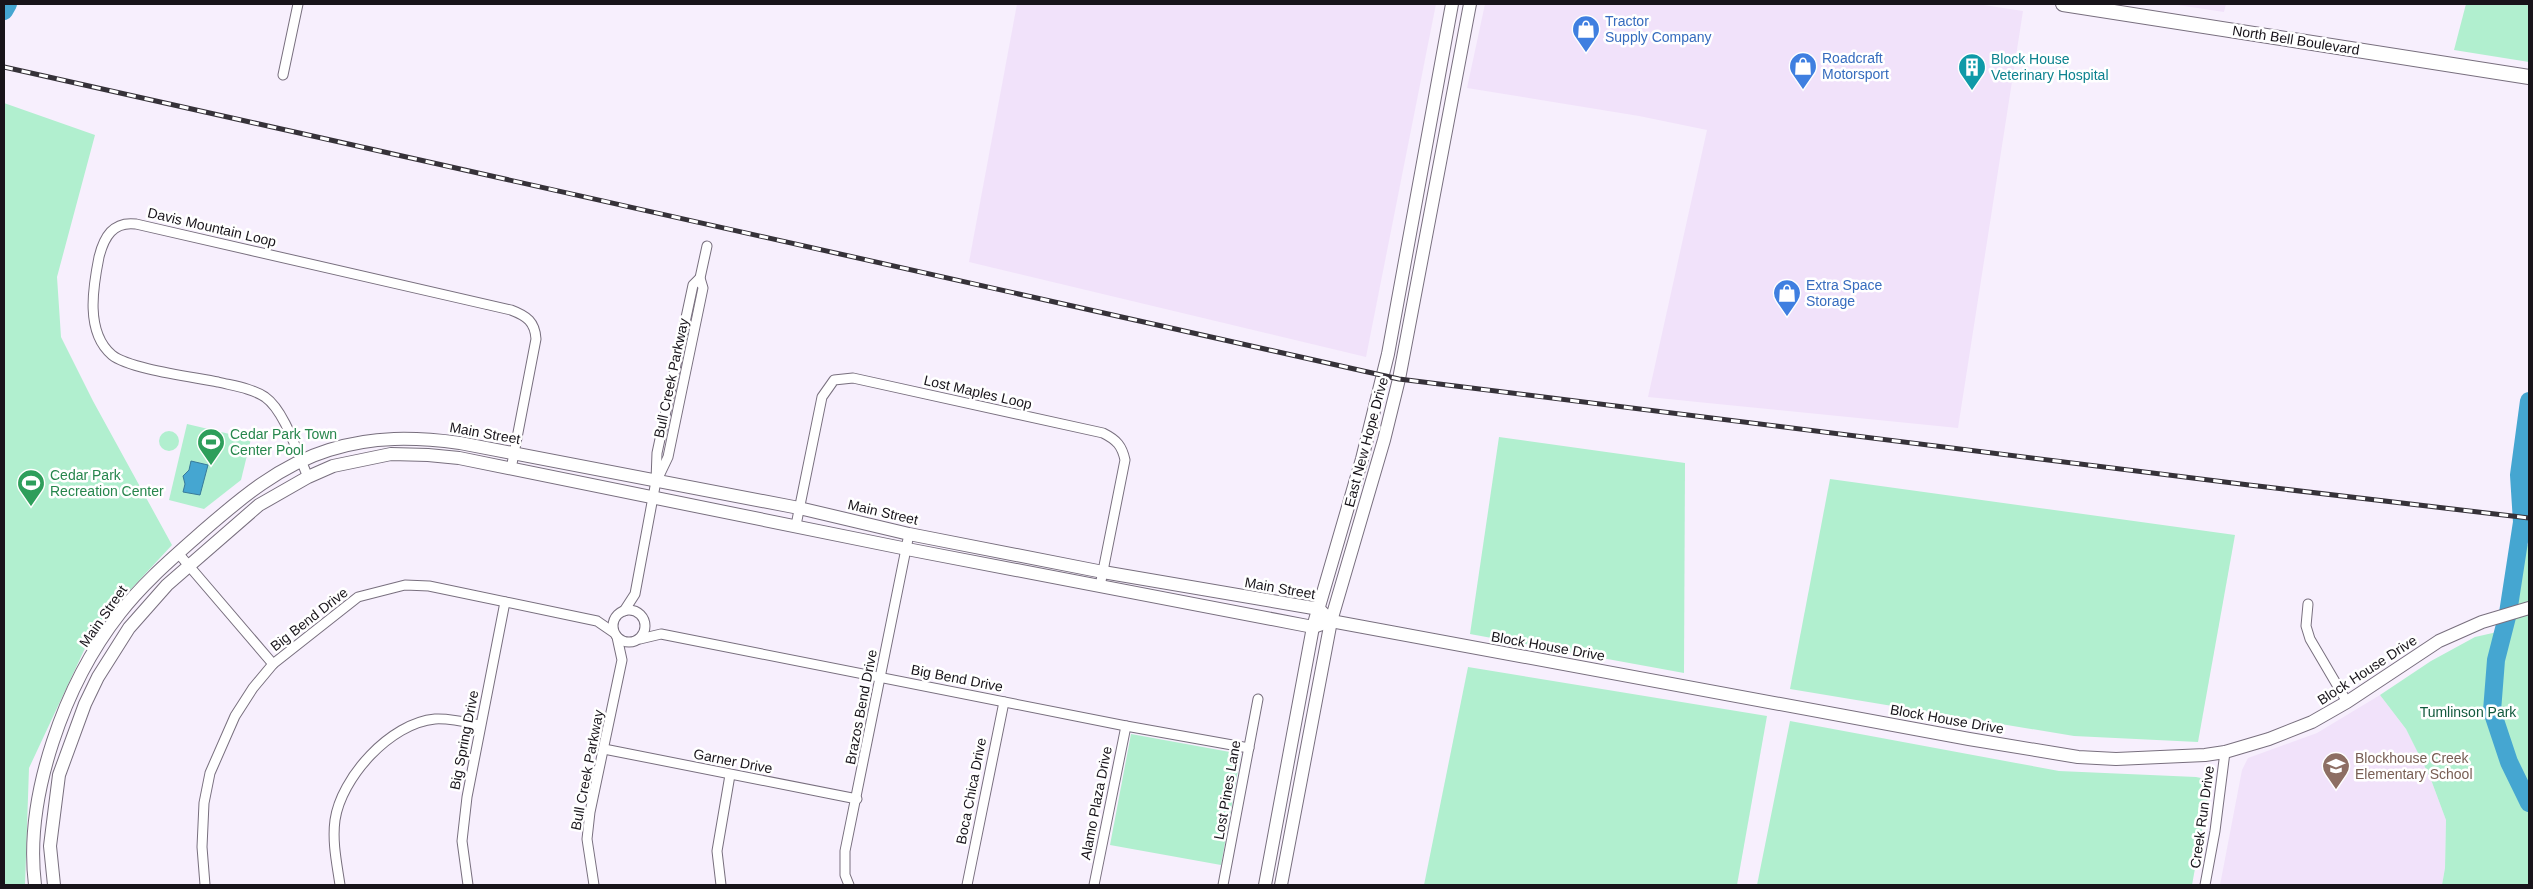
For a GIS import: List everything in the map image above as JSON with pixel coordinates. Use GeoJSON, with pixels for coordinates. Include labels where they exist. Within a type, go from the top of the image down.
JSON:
{"type":"FeatureCollection","features":[{"type":"Feature","properties":{"kind":"main road","name":"North Bell Boulevard"},"geometry":{"type":"LineString","coordinates":[[2062,4],[2529,77]]}},
{"type":"Feature","properties":{"kind":"street"},"geometry":{"type":"LineString","coordinates":[[284,75],[298,4]]}},
{"type":"Feature","properties":{"kind":"street","name":"East New Hope Drive"},"geometry":{"type":"LineString","coordinates":[[1265,885],[1313,626],[1362,459],[1388,354],[1452,4]]}},
{"type":"Feature","properties":{"kind":"street","name":"East New Hope Drive"},"geometry":{"type":"LineString","coordinates":[[1281,885],[1331,621],[1384,440],[1399,380],[1470,4]]}},
{"type":"Feature","properties":{"kind":"street","name":"Davis Mountain Loop"},"geometry":{"type":"LineString","coordinates":[[308,477],[281,416],[266,398],[244,388],[130,363],[110,354],[98,330],[94,314],[93,288],[104,241],[116,226],[128,223],[144,225],[511,310],[527,317],[535,329],[536,339],[511,469]]}},
{"type":"Feature","properties":{"kind":"street","name":"Bull Creek Parkway"},"geometry":{"type":"LineString","coordinates":[[620,613],[635,594],[656,481],[657,453],[693,285],[700,278],[707,246]]}},
{"type":"Feature","properties":{"kind":"street","name":"Lost Maples Loop"},"geometry":{"type":"LineString","coordinates":[[796,525],[822,397],[834,380],[853,378],[1103,433],[1120,444],[1125,460],[1100,586]]}},
{"type":"Feature","properties":{"kind":"street","name":"Main Street"},"geometry":{"type":"LineString","coordinates":[[35,885],[36,827],[44,772],[56,731],[70,698],[105,636],[136,594],[178,553],[249,492],[301,462],[328,450],[390,438],[428,439],[799,508],[909,534],[1103,572],[1319,609],[1331,621],[1313,626],[907,549],[458,458],[391,454],[333,466],[308,477],[259,505],[188,566],[144,609],[117,645],[85,704],[59,774],[50,846],[54,885]]}},
{"type":"Feature","properties":{"kind":"street","name":"Brazos Bend Drive"},"geometry":{"type":"LineString","coordinates":[[848,885],[844,859],[909,534]]}},
{"type":"Feature","properties":{"kind":"street"},"geometry":{"type":"LineString","coordinates":[[178,553],[273,664]]}},
{"type":"Feature","properties":{"kind":"street","name":"Big Bend Drive"},"geometry":{"type":"LineString","coordinates":[[205,885],[202,833],[204,803],[210,773],[235,716],[273,664],[358,597],[378,590],[405,585],[428,586],[597,620],[615,634]]}},
{"type":"Feature","properties":{"kind":"street","name":"Bull Creek Parkway"},"geometry":{"type":"LineString","coordinates":[[635,594],[643,618]]}},
{"type":"Feature","properties":{"kind":"street","name":"Big Spring Drive"},"geometry":{"type":"LineString","coordinates":[[468,885],[462,841],[466,797],[505,602]]}},
{"type":"Feature","properties":{"kind":"street"},"geometry":{"type":"LineString","coordinates":[[2308,604],[2306,626],[2310,639],[2347,702]]}},
{"type":"Feature","properties":{"kind":"street","name":"Block House Drive"},"geometry":{"type":"LineString","coordinates":[[1331,621],[1969,739],[2078,757],[2158,759],[2225,752],[2277,736],[2312,722],[2347,702],[2439,641],[2482,622],[2529,608]]}},
{"type":"Feature","properties":{"kind":"street"},"geometry":{"type":"LineString","coordinates":[[633,610],[643,618],[645,632],[638,640],[626,643],[615,634],[613,623],[620,613],[633,610]]}},
{"type":"Feature","properties":{"kind":"street","name":"Big Bend Drive"},"geometry":{"type":"LineString","coordinates":[[597,620],[620,613]]}},
{"type":"Feature","properties":{"kind":"street","name":"Big Bend Drive"},"geometry":{"type":"LineString","coordinates":[[643,618],[661,634]]}},
{"type":"Feature","properties":{"kind":"street","name":"Bull Creek Parkway"},"geometry":{"type":"LineString","coordinates":[[594,885],[587,839],[622,660],[615,634]]}},
{"type":"Feature","properties":{"kind":"street","name":"Big Bend Drive"},"geometry":{"type":"LineString","coordinates":[[638,640],[661,634],[1126,726],[1248,748]]}},
{"type":"Feature","properties":{"kind":"street"},"geometry":{"type":"LineString","coordinates":[[105,636],[117,645]]}},
{"type":"Feature","properties":{"kind":"street","name":"Bull Creek Parkway"},"geometry":{"type":"LineString","coordinates":[[622,660],[638,640]]}},
{"type":"Feature","properties":{"kind":"street","name":"Lost Pines Lane"},"geometry":{"type":"LineString","coordinates":[[1223,885],[1258,699]]}},
{"type":"Feature","properties":{"kind":"street","name":"Boca Chica Drive"},"geometry":{"type":"LineString","coordinates":[[967,885],[1004,702]]}},
{"type":"Feature","properties":{"kind":"street"},"geometry":{"type":"LineString","coordinates":[[340,885],[335,854],[335,820],[343,793],[360,767],[396,734],[417,723],[442,719],[480,725]]}},
{"type":"Feature","properties":{"kind":"street","name":"Alamo Plaza Drive"},"geometry":{"type":"LineString","coordinates":[[1094,885],[1126,726]]}},
{"type":"Feature","properties":{"kind":"street","name":"Garner Drive"},"geometry":{"type":"LineString","coordinates":[[604,750],[856,799]]}},
{"type":"Feature","properties":{"kind":"street","name":"Creek Run Drive"},"geometry":{"type":"LineString","coordinates":[[2206,885],[2216,831],[2225,752]]}},
{"type":"Feature","properties":{"kind":"street"},"geometry":{"type":"LineString","coordinates":[[44,772],[59,774]]}},
{"type":"Feature","properties":{"kind":"street"},"geometry":{"type":"LineString","coordinates":[[721,885],[716,851],[730,775]]}},
{"type":"Feature","properties":{"kind":"shaded area"},"geometry":{"type":"Polygon","coordinates":[[[1017,4],[1436,4],[1366,357],[969,262],[1017,4]]]}},
{"type":"Feature","properties":{"kind":"shaded area"},"geometry":{"type":"Polygon","coordinates":[[[1485,4],[1977,4],[2023,11],[1958,428],[1648,397],[1707,130],[1639,116],[1467,88],[1485,4]]]}},
{"type":"Feature","properties":{"kind":"shaded area"},"geometry":{"type":"Polygon","coordinates":[[[2171,4],[2226,4],[2224,12],[2171,4]]]}},
{"type":"Feature","properties":{"kind":"shaded area","name":"Blockhouse Creek Elementary School"},"geometry":{"type":"Polygon","coordinates":[[[2380,695],[2406,729],[2430,777],[2446,820],[2445,868],[2442,885],[2220,885],[2242,770],[2248,758],[2317,733],[2380,695]]]}},
{"type":"Feature","properties":{"kind":"green space"},"geometry":{"type":"Polygon","coordinates":[[[2466,4],[2529,4],[2529,62],[2454,50],[2466,4]]]}},
{"type":"Feature","properties":{"kind":"green space"},"geometry":{"type":"Polygon","coordinates":[[[4,103],[95,135],[57,277],[61,337],[93,401],[172,545],[94,629],[29,768],[25,885],[4,885],[4,103]]]}},
{"type":"Feature","properties":{"kind":"green space","name":"Cedar Park Town Center Pool"},"geometry":{"type":"Polygon","coordinates":[[[187,424],[251,439],[241,480],[204,509],[169,500],[187,424]]]}},
{"type":"Feature","properties":{"kind":"green space"},"geometry":{"type":"Polygon","coordinates":[[[169,431],[176,434],[179,441],[176,448],[169,451],[162,448],[159,441],[162,434],[169,431]]]}},
{"type":"Feature","properties":{"kind":"green space"},"geometry":{"type":"Polygon","coordinates":[[[1499,437],[1685,463],[1684,673],[1470,634],[1499,437]]]}},
{"type":"Feature","properties":{"kind":"green space"},"geometry":{"type":"Polygon","coordinates":[[[1830,479],[2235,535],[2198,742],[2074,736],[1790,689],[1830,479]]]}},
{"type":"Feature","properties":{"kind":"green space","name":"Tumlinson Park"},"geometry":{"type":"Polygon","coordinates":[[[2517,543],[2529,545],[2529,885],[2442,885],[2445,868],[2446,820],[2430,777],[2406,729],[2380,695],[2431,661],[2475,637],[2506,630],[2517,543]]]}},
{"type":"Feature","properties":{"kind":"green space"},"geometry":{"type":"Polygon","coordinates":[[[1468,667],[1767,716],[1737,885],[1424,885],[1468,667]]]}},
{"type":"Feature","properties":{"kind":"green space"},"geometry":{"type":"Polygon","coordinates":[[[1790,721],[2059,771],[2196,777],[2211,780],[2192,885],[1757,885],[1790,721]]]}},
{"type":"Feature","properties":{"kind":"green space"},"geometry":{"type":"Polygon","coordinates":[[[1131,734],[1241,754],[1221,865],[1110,845],[1131,734]]]}},
{"type":"Feature","properties":{"kind":"water"},"geometry":{"type":"Polygon","coordinates":[[[191,461],[208,465],[200,495],[183,492],[185,484],[183,476],[189,470],[191,461]]]}},
{"type":"Feature","properties":{"kind":"waterway"},"geometry":{"type":"LineString","coordinates":[[4,11],[8,4]]}},
{"type":"Feature","properties":{"kind":"waterway"},"geometry":{"type":"LineString","coordinates":[[2529,401],[2519,475],[2522,522],[2508,613],[2496,660],[2492,711],[2509,762],[2529,803]]}},
{"type":"Feature","properties":{"kind":"railway"},"geometry":{"type":"LineString","coordinates":[[4,67],[1399,379],[2529,518]]}},
{"type":"Feature","properties":{"kind":"place","name":"Tractor Supply Company"},"geometry":{"type":"Point","coordinates":[1586,53]}},
{"type":"Feature","properties":{"kind":"place","name":"Roadcraft Motorsport"},"geometry":{"type":"Point","coordinates":[1803,90]}},
{"type":"Feature","properties":{"kind":"place","name":"Block House Veterinary Hospital"},"geometry":{"type":"Point","coordinates":[1972,91]}},
{"type":"Feature","properties":{"kind":"place","name":"Extra Space Storage"},"geometry":{"type":"Point","coordinates":[1787,317]}},
{"type":"Feature","properties":{"kind":"place","name":"Cedar Park Town Center Pool"},"geometry":{"type":"Point","coordinates":[211,466]}},
{"type":"Feature","properties":{"kind":"place","name":"Cedar Park Recreation Center"},"geometry":{"type":"Point","coordinates":[31,507]}},
{"type":"Feature","properties":{"kind":"place","name":"Blockhouse Creek Elementary School"},"geometry":{"type":"Point","coordinates":[2336,790]}}]}
